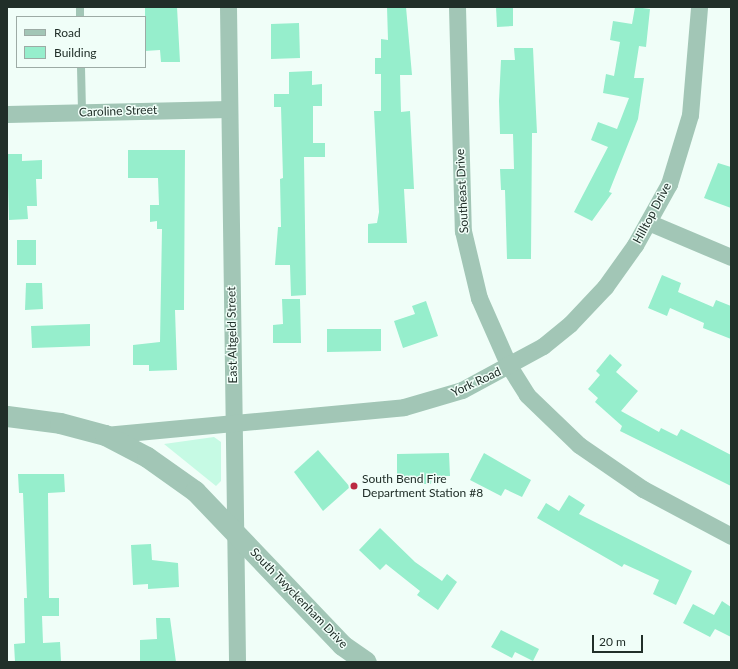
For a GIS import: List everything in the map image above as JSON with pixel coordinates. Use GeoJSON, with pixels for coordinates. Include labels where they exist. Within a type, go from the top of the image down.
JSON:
{"type":"FeatureCollection","features":[{"type":"Feature","properties":{"kind":"street","name":"East Altgeld Street"},"geometry":{"type":"LineString","coordinates":[[228,7],[232,422],[237,662]]}},
{"type":"Feature","properties":{"kind":"street","name":"Southeast Drive"},"geometry":{"type":"LineString","coordinates":[[457,7],[463,231],[479,298],[509,366]]}},
{"type":"Feature","properties":{"kind":"street","name":"Hilltop Drive"},"geometry":{"type":"LineString","coordinates":[[509,366],[570,324],[605,287],[648,222],[669,184],[686,134],[693,94],[699,7]]}},
{"type":"Feature","properties":{"kind":"street","name":"Caroline Street"},"geometry":{"type":"LineString","coordinates":[[7,114],[229,109]]}},
{"type":"Feature","properties":{"kind":"street"},"geometry":{"type":"LineString","coordinates":[[648,222],[731,257]]}},
{"type":"Feature","properties":{"kind":"street","name":"York Road"},"geometry":{"type":"LineString","coordinates":[[232,422],[404,407],[462,390],[509,366],[527,395],[578,445],[643,488],[731,536]]}},
{"type":"Feature","properties":{"kind":"street"},"geometry":{"type":"LineString","coordinates":[[7,416],[60,423],[105,435],[232,422]]}},
{"type":"Feature","properties":{"kind":"street","name":"South Twyckenham Drive"},"geometry":{"type":"LineString","coordinates":[[105,435],[147,457],[195,491],[235,531],[342,645],[366,662]]}},
{"type":"Feature","properties":{"kind":"lane"},"geometry":{"type":"LineString","coordinates":[[81,68],[82,112]]}},
{"type":"Feature","properties":{"kind":"green space"},"geometry":{"type":"Polygon","coordinates":[[[214,437],[221,442],[221,481],[216,486],[164,444],[214,437]]]}},
{"type":"Feature","properties":{"kind":"building"},"geometry":{"type":"Polygon","coordinates":[[[145,7],[177,7],[180,62],[161,62],[160,50],[146,51],[145,7]]]}},
{"type":"Feature","properties":{"kind":"building"},"geometry":{"type":"Polygon","coordinates":[[[387,7],[406,7],[412,75],[400,75],[401,112],[410,111],[414,189],[404,189],[407,243],[368,243],[368,224],[377,223],[379,212],[374,111],[381,111],[381,74],[375,74],[375,58],[381,58],[381,39],[388,40],[387,7]]]}},
{"type":"Feature","properties":{"kind":"building"},"geometry":{"type":"Polygon","coordinates":[[[496,7],[513,7],[513,26],[497,27],[496,7]]]}},
{"type":"Feature","properties":{"kind":"building"},"geometry":{"type":"Polygon","coordinates":[[[635,7],[650,9],[646,47],[639,46],[634,78],[644,78],[638,119],[609,192],[612,193],[592,221],[574,212],[608,147],[591,140],[598,122],[617,129],[629,98],[603,93],[606,74],[614,76],[620,42],[610,40],[613,21],[632,24],[635,7]]]}},
{"type":"Feature","properties":{"kind":"building"},"geometry":{"type":"Polygon","coordinates":[[[299,23],[300,58],[271,59],[271,24],[299,23]]]}},
{"type":"Feature","properties":{"kind":"building"},"geometry":{"type":"Polygon","coordinates":[[[514,48],[533,48],[537,133],[532,133],[531,259],[507,259],[505,190],[501,190],[500,169],[514,169],[513,134],[500,134],[499,101],[501,60],[515,60],[514,48]]]}},
{"type":"Feature","properties":{"kind":"building"},"geometry":{"type":"Polygon","coordinates":[[[312,71],[312,85],[322,84],[322,106],[313,106],[313,143],[325,143],[325,157],[304,157],[306,295],[291,296],[290,265],[275,265],[278,227],[281,227],[280,179],[283,178],[281,107],[274,107],[274,94],[289,94],[289,72],[312,71]]]}},
{"type":"Feature","properties":{"kind":"building"},"geometry":{"type":"Polygon","coordinates":[[[128,150],[185,150],[184,310],[175,310],[177,370],[149,371],[149,365],[133,365],[133,345],[160,342],[162,229],[157,229],[157,221],[150,222],[150,205],[159,205],[158,178],[128,178],[128,150]]]}},
{"type":"Feature","properties":{"kind":"building"},"geometry":{"type":"Polygon","coordinates":[[[7,154],[22,154],[22,161],[42,160],[42,179],[36,179],[37,206],[27,206],[28,219],[9,220],[7,154]]]}},
{"type":"Feature","properties":{"kind":"building"},"geometry":{"type":"Polygon","coordinates":[[[718,163],[731,167],[731,208],[704,198],[718,163]]]}},
{"type":"Feature","properties":{"kind":"building"},"geometry":{"type":"Polygon","coordinates":[[[17,240],[36,240],[36,265],[17,265],[17,240]]]}},
{"type":"Feature","properties":{"kind":"building"},"geometry":{"type":"Polygon","coordinates":[[[662,275],[681,283],[678,292],[713,307],[716,300],[731,306],[731,339],[703,328],[704,323],[670,308],[667,316],[648,308],[662,275]]]}},
{"type":"Feature","properties":{"kind":"building"},"geometry":{"type":"Polygon","coordinates":[[[26,283],[42,283],[43,309],[25,310],[26,283]]]}},
{"type":"Feature","properties":{"kind":"building"},"geometry":{"type":"Polygon","coordinates":[[[282,299],[300,299],[301,343],[273,343],[273,325],[283,324],[282,299]]]}},
{"type":"Feature","properties":{"kind":"building"},"geometry":{"type":"Polygon","coordinates":[[[426,301],[438,336],[403,348],[394,321],[415,314],[412,306],[426,301]]]}},
{"type":"Feature","properties":{"kind":"building"},"geometry":{"type":"Polygon","coordinates":[[[90,324],[90,346],[32,348],[31,326],[90,324]]]}},
{"type":"Feature","properties":{"kind":"building"},"geometry":{"type":"Polygon","coordinates":[[[327,329],[381,329],[381,351],[327,352],[327,329]]]}},
{"type":"Feature","properties":{"kind":"building"},"geometry":{"type":"Polygon","coordinates":[[[610,354],[622,365],[616,372],[638,391],[621,411],[659,432],[661,428],[677,436],[681,429],[731,455],[731,486],[620,431],[622,426],[595,402],[598,398],[588,389],[600,375],[596,371],[610,354]]]}},
{"type":"Feature","properties":{"kind":"building"},"geometry":{"type":"Polygon","coordinates":[[[318,450],[350,487],[323,511],[294,472],[318,450]]]}},
{"type":"Feature","properties":{"kind":"building"},"geometry":{"type":"Polygon","coordinates":[[[449,453],[450,476],[432,476],[431,484],[408,484],[408,476],[397,476],[397,454],[449,453]]]}},
{"type":"Feature","properties":{"kind":"building"},"geometry":{"type":"Polygon","coordinates":[[[484,453],[531,480],[522,497],[505,489],[501,496],[470,480],[484,453]]]}},
{"type":"Feature","properties":{"kind":"building"},"geometry":{"type":"Polygon","coordinates":[[[18,474],[64,474],[65,492],[48,493],[49,598],[59,598],[59,616],[42,616],[43,643],[60,642],[61,661],[15,662],[14,644],[25,643],[24,598],[27,598],[23,493],[19,493],[18,474]]]}},
{"type":"Feature","properties":{"kind":"building"},"geometry":{"type":"Polygon","coordinates":[[[569,495],[585,505],[579,514],[692,571],[676,605],[653,594],[659,580],[624,564],[622,567],[537,518],[546,503],[559,511],[569,495]]]}},
{"type":"Feature","properties":{"kind":"building"},"geometry":{"type":"Polygon","coordinates":[[[380,528],[415,562],[442,581],[447,574],[457,582],[438,610],[417,595],[420,591],[386,564],[380,570],[359,550],[380,528]]]}},
{"type":"Feature","properties":{"kind":"building"},"geometry":{"type":"Polygon","coordinates":[[[151,544],[152,560],[178,563],[179,587],[148,589],[148,584],[133,585],[131,545],[151,544]]]}},
{"type":"Feature","properties":{"kind":"building"},"geometry":{"type":"Polygon","coordinates":[[[722,601],[731,607],[731,637],[715,629],[710,637],[683,623],[693,604],[714,615],[722,601]]]}},
{"type":"Feature","properties":{"kind":"building"},"geometry":{"type":"Polygon","coordinates":[[[156,618],[170,618],[176,662],[140,662],[140,640],[157,639],[156,618]]]}},
{"type":"Feature","properties":{"kind":"building"},"geometry":{"type":"Polygon","coordinates":[[[501,630],[539,649],[533,661],[515,652],[512,658],[491,647],[501,630]]]}},
{"type":"Feature","properties":{"kind":"place","name":"South Bend Fire Department Station #8"},"geometry":{"type":"Point","coordinates":[354,486]}}]}
